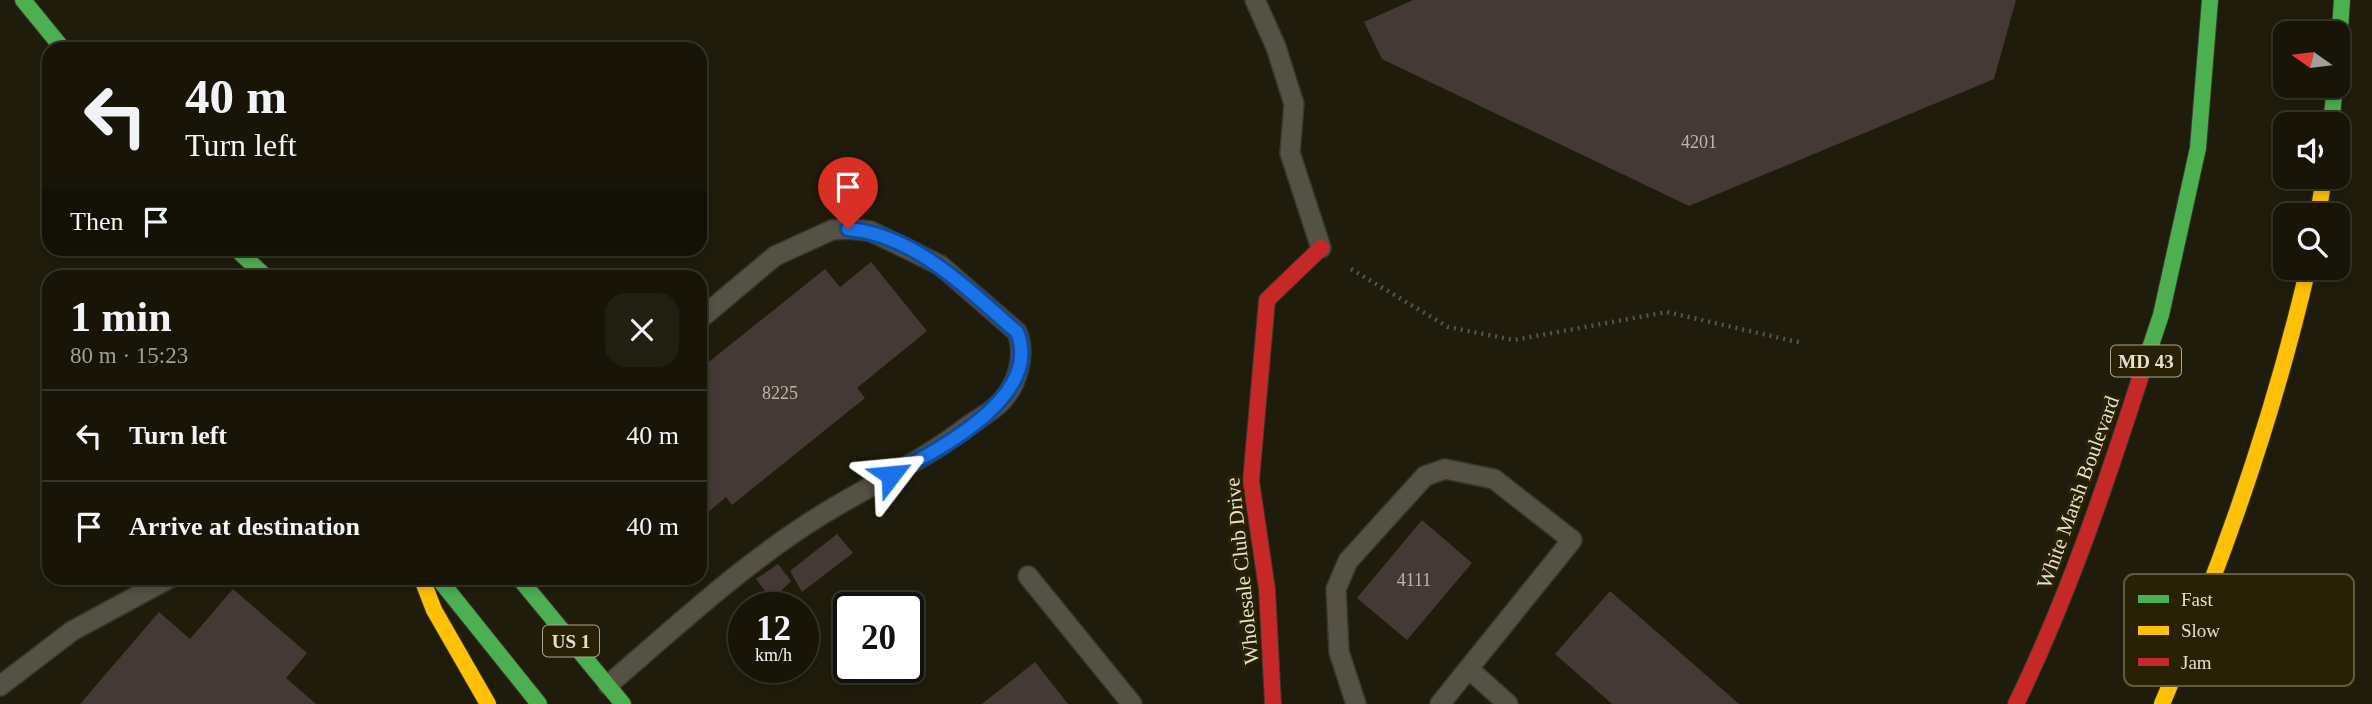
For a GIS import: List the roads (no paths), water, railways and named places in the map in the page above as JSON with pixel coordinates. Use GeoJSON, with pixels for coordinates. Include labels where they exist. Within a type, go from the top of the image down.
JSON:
{"type":"FeatureCollection","features":[{"type":"Feature","properties":{"kind":"main road"},"geometry":{"type":"LineString","coordinates":[[23,0],[57,42]]}},
{"type":"Feature","properties":{"kind":"main road","name":"White Marsh Boulevard"},"geometry":{"type":"LineString","coordinates":[[2016,704],[2043,649],[2096,510],[2161,315],[2198,148],[2210,0]]}},
{"type":"Feature","properties":{"kind":"main road"},"geometry":{"type":"LineString","coordinates":[[2341,21],[2342,0]]}},
{"type":"Feature","properties":{"kind":"main road","name":"Wholesale Club Drive"},"geometry":{"type":"LineString","coordinates":[[1272,704],[1273,666],[1267,589],[1251,481],[1267,300],[1321,248]]}},
{"type":"Feature","properties":{"kind":"main road"},"geometry":{"type":"LineString","coordinates":[[244,256],[259,270]]}},
{"type":"Feature","properties":{"kind":"main road"},"geometry":{"type":"LineString","coordinates":[[2218,574],[2256,468],[2287,359],[2305,280]]}},
{"type":"Feature","properties":{"kind":"main road"},"geometry":{"type":"LineString","coordinates":[[424,585],[434,610],[488,704]]}},
{"type":"Feature","properties":{"kind":"main road"},"geometry":{"type":"LineString","coordinates":[[444,585],[539,704]]}},
{"type":"Feature","properties":{"kind":"main road","name":"US 1"},"geometry":{"type":"LineString","coordinates":[[525,585],[623,704]]}},
{"type":"Feature","properties":{"kind":"main road"},"geometry":{"type":"LineString","coordinates":[[2162,704],[2170,686]]}},
{"type":"Feature","properties":{"kind":"lane"},"geometry":{"type":"LineString","coordinates":[[1255,0],[1276,47],[1294,104],[1290,153],[1321,248]]}},
{"type":"Feature","properties":{"kind":"lane"},"geometry":{"type":"LineString","coordinates":[[608,685],[752,561],[824,513],[937,450],[1000,403],[1010,391],[1018,371],[1021,344],[1017,332],[940,265],[870,231],[832,230],[775,256],[707,313]]}},
{"type":"Feature","properties":{"kind":"lane"},"geometry":{"type":"LineString","coordinates":[[1356,704],[1339,652],[1336,589],[1348,561],[1399,504],[1425,476],[1445,469],[1494,479],[1573,540],[1440,704]]}},
{"type":"Feature","properties":{"kind":"lane"},"geometry":{"type":"LineString","coordinates":[[1028,576],[1132,704]]}},
{"type":"Feature","properties":{"kind":"lane"},"geometry":{"type":"LineString","coordinates":[[0,687],[72,631],[157,585]]}},
{"type":"Feature","properties":{"kind":"lane"},"geometry":{"type":"LineString","coordinates":[[1470,670],[1508,704]]}}]}
